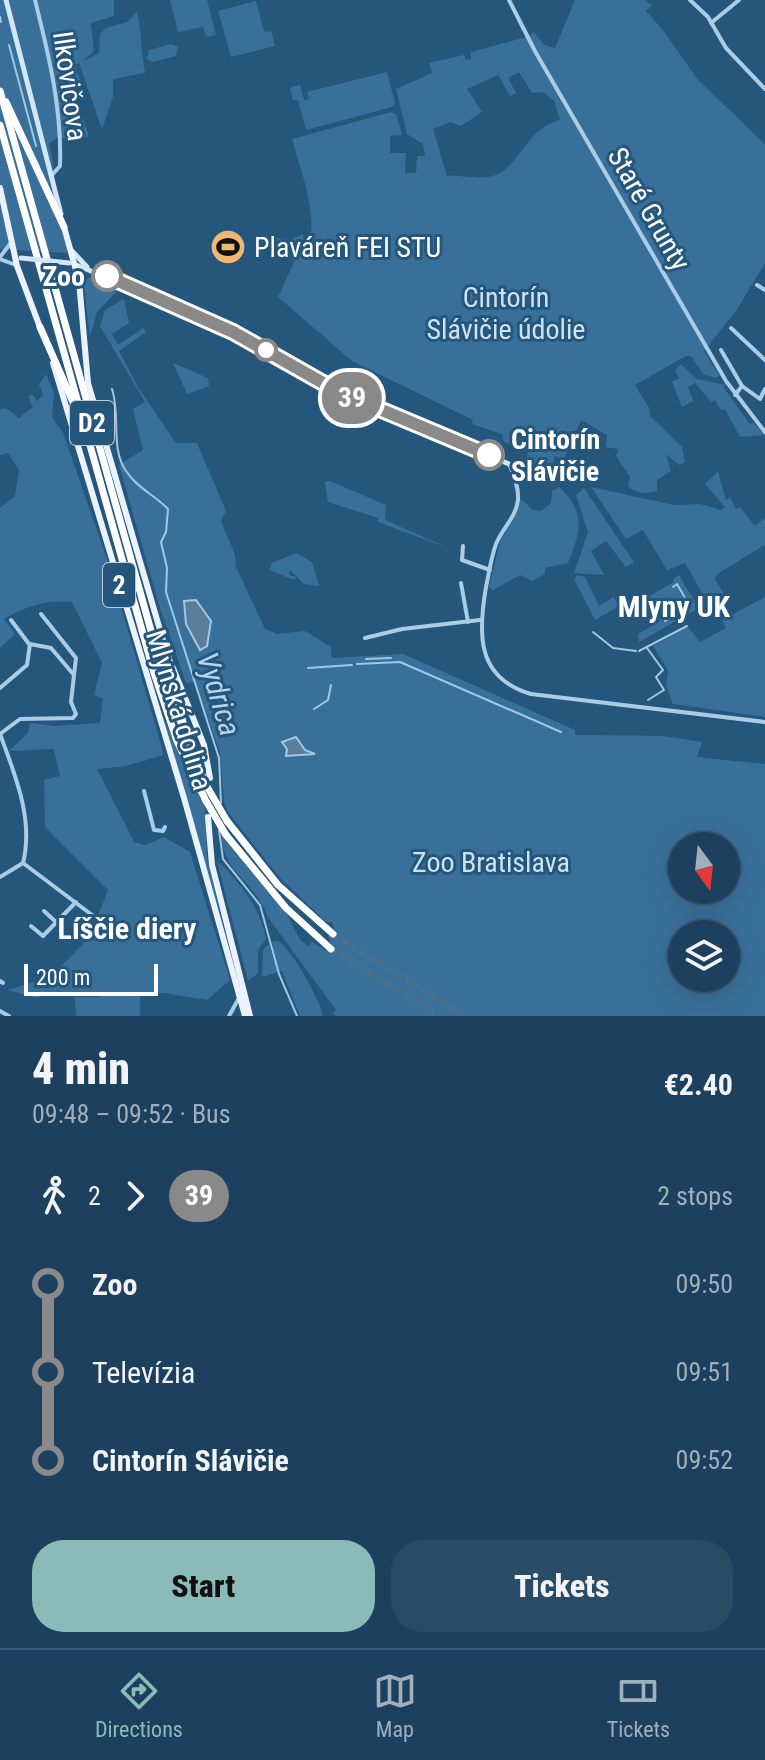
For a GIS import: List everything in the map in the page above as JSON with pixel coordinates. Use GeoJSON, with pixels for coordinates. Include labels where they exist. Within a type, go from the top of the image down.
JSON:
{"type":"FeatureCollection","features":[{"type":"Feature","properties":{"kind":"highway"},"geometry":{"type":"LineString","coordinates":[[0,90],[64,227]]}},
{"type":"Feature","properties":{"kind":"highway","name":"D2"},"geometry":{"type":"LineString","coordinates":[[0,90],[164,679],[191,752],[227,821],[278,885],[333,934]]}},
{"type":"Feature","properties":{"kind":"highway","name":"D2"},"geometry":{"type":"LineString","coordinates":[[0,125],[165,708],[206,801],[226,835],[286,908],[331,949]]}},
{"type":"Feature","properties":{"kind":"highway"},"geometry":{"type":"LineString","coordinates":[[40,327],[51,345],[89,446]]}},
{"type":"Feature","properties":{"kind":"highway"},"geometry":{"type":"LineString","coordinates":[[167,652],[191,752]]}},
{"type":"Feature","properties":{"kind":"main road","name":"Mlynská dolina"},"geometry":{"type":"LineString","coordinates":[[0,188],[16,260],[40,327],[246,1011]]}},
{"type":"Feature","properties":{"kind":"main road","name":"Mlynská dolina"},"geometry":{"type":"LineString","coordinates":[[64,227],[79,281],[88,383],[167,652],[204,745],[208,781]]}},
{"type":"Feature","properties":{"kind":"main road","name":"Mlynská dolina"},"geometry":{"type":"LineString","coordinates":[[208,817],[210,854],[241,994]]}},
{"type":"Feature","properties":{"kind":"street","name":"Mlynská dolina"},"geometry":{"type":"LineString","coordinates":[[6,0],[64,227]]}},
{"type":"Feature","properties":{"kind":"street","name":"Ilkovičova"},"geometry":{"type":"LineString","coordinates":[[35,0],[56,87],[61,133],[60,166],[52,175]]}},
{"type":"Feature","properties":{"kind":"street","name":"Staré Grunty"},"geometry":{"type":"LineString","coordinates":[[509,0],[568,110],[735,395],[765,432]]}},
{"type":"Feature","properties":{"kind":"street"},"geometry":{"type":"LineString","coordinates":[[690,0],[711,23],[726,48],[765,89]]}},
{"type":"Feature","properties":{"kind":"street"},"geometry":{"type":"LineString","coordinates":[[711,23],[739,0]]}},
{"type":"Feature","properties":{"kind":"street"},"geometry":{"type":"LineString","coordinates":[[11,242],[0,258],[72,264],[97,272],[206,319],[339,392],[509,464],[517,486],[517,504],[497,543],[480,620],[481,642],[488,661],[507,682],[523,692],[765,722]]}},
{"type":"Feature","properties":{"kind":"street"},"geometry":{"type":"LineString","coordinates":[[71,250],[87,268]]}},
{"type":"Feature","properties":{"kind":"street"},"geometry":{"type":"LineString","coordinates":[[79,281],[84,274],[97,272]]}},
{"type":"Feature","properties":{"kind":"street"},"geometry":{"type":"LineString","coordinates":[[757,285],[765,290]]}},
{"type":"Feature","properties":{"kind":"street"},"geometry":{"type":"LineString","coordinates":[[731,328],[765,360]]}},
{"type":"Feature","properties":{"kind":"street"},"geometry":{"type":"LineString","coordinates":[[721,350],[742,386],[760,399],[765,389]]}},
{"type":"Feature","properties":{"kind":"street"},"geometry":{"type":"LineString","coordinates":[[735,395],[742,386]]}},
{"type":"Feature","properties":{"kind":"street"},"geometry":{"type":"LineString","coordinates":[[463,546],[462,560],[490,570]]}},
{"type":"Feature","properties":{"kind":"street"},"geometry":{"type":"LineString","coordinates":[[461,583],[468,622]]}},
{"type":"Feature","properties":{"kind":"street"},"geometry":{"type":"LineString","coordinates":[[0,877],[15,871],[23,863],[27,835],[25,815],[0,734],[20,719],[73,718],[76,658],[41,614]]}},
{"type":"Feature","properties":{"kind":"street"},"geometry":{"type":"LineString","coordinates":[[11,620],[30,644],[58,652],[74,675]]}},
{"type":"Feature","properties":{"kind":"street"},"geometry":{"type":"LineString","coordinates":[[365,638],[402,629],[480,620]]}},
{"type":"Feature","properties":{"kind":"street"},"geometry":{"type":"LineString","coordinates":[[1,687],[27,665],[30,644]]}},
{"type":"Feature","properties":{"kind":"street"},"geometry":{"type":"LineString","coordinates":[[144,791],[154,830],[163,831],[165,827]]}},
{"type":"Feature","properties":{"kind":"street"},"geometry":{"type":"LineString","coordinates":[[23,863],[100,921]]}},
{"type":"Feature","properties":{"kind":"street"},"geometry":{"type":"LineString","coordinates":[[31,926],[43,936],[76,902]]}},
{"type":"Feature","properties":{"kind":"street"},"geometry":{"type":"LineString","coordinates":[[44,911],[56,922]]}},
{"type":"Feature","properties":{"kind":"street"},"geometry":{"type":"LineString","coordinates":[[229,1016],[241,994]]}},
{"type":"Feature","properties":{"kind":"street"},"geometry":{"type":"LineString","coordinates":[[0,1011],[9,1016]]}},
{"type":"Feature","properties":{"kind":"street"},"geometry":{"type":"LineString","coordinates":[[229,1016],[246,1011]]}},
{"type":"Feature","properties":{"kind":"green space"},"geometry":{"type":"Polygon","coordinates":[[[0,0],[114,0],[114,16],[91,23],[94,51],[83,61],[99,53],[100,34],[106,28],[127,22],[137,12],[145,73],[113,79],[113,97],[102,129],[79,63],[75,65],[82,87],[74,90],[89,137],[69,140],[58,137],[49,144],[68,253],[0,249],[0,0]]]}},
{"type":"Feature","properties":{"kind":"green space"},"geometry":{"type":"Polygon","coordinates":[[[170,0],[207,0],[216,35],[206,37],[203,27],[178,32],[170,0]]]}},
{"type":"Feature","properties":{"kind":"green space","name":"Cintorín Slávičie údolie"},"geometry":{"type":"Polygon","coordinates":[[[575,0],[645,0],[652,5],[646,11],[698,80],[765,144],[765,263],[736,311],[704,351],[719,375],[717,378],[704,375],[691,356],[686,356],[635,385],[649,408],[650,416],[682,447],[685,462],[679,465],[666,454],[671,471],[657,480],[657,491],[653,492],[638,492],[628,486],[630,477],[616,456],[619,449],[606,447],[607,435],[581,420],[564,459],[555,456],[551,469],[526,464],[528,451],[504,442],[502,434],[472,424],[473,420],[352,361],[278,297],[297,256],[305,255],[310,242],[311,213],[292,139],[391,112],[396,114],[402,135],[390,136],[390,153],[406,153],[405,173],[416,173],[417,156],[425,156],[423,144],[407,134],[396,89],[432,73],[429,63],[464,55],[466,60],[471,59],[471,52],[530,36],[533,31],[544,45],[555,48],[575,0]],[[519,72],[508,78],[516,93],[510,96],[498,75],[467,89],[482,112],[461,126],[451,122],[433,129],[447,176],[497,175],[511,164],[535,135],[560,120],[554,101],[543,92],[532,93],[519,72]]]}},
{"type":"Feature","properties":{"kind":"green space"},"geometry":{"type":"Polygon","coordinates":[[[256,1],[264,32],[271,31],[275,46],[231,57],[218,11],[256,1]]]}},
{"type":"Feature","properties":{"kind":"green space"},"geometry":{"type":"Polygon","coordinates":[[[171,44],[178,47],[176,56],[153,62],[147,59],[149,50],[171,44]]]}},
{"type":"Feature","properties":{"kind":"green space"},"geometry":{"type":"Polygon","coordinates":[[[387,72],[395,103],[392,107],[306,130],[298,100],[293,100],[290,88],[300,85],[304,100],[309,99],[307,92],[387,72]]]}},
{"type":"Feature","properties":{"kind":"green space"},"geometry":{"type":"Polygon","coordinates":[[[303,234],[304,246],[297,252],[262,245],[266,236],[290,240],[303,234]]]}},
{"type":"Feature","properties":{"kind":"green space"},"geometry":{"type":"Polygon","coordinates":[[[89,277],[118,290],[97,312],[90,337],[84,285],[89,277]]]}},
{"type":"Feature","properties":{"kind":"green space","name":"Zoo Bratislava"},"geometry":{"type":"Polygon","coordinates":[[[124,299],[129,323],[112,334],[118,345],[143,328],[146,332],[119,351],[138,387],[176,443],[197,443],[226,511],[221,521],[235,555],[236,567],[265,629],[277,634],[305,631],[331,647],[332,658],[403,654],[575,730],[575,735],[663,736],[702,742],[697,757],[765,764],[765,1016],[336,1016],[332,1013],[336,1010],[267,916],[257,896],[234,869],[224,849],[222,837],[288,916],[300,940],[308,946],[312,942],[327,951],[333,949],[328,936],[336,934],[332,922],[326,922],[280,878],[224,803],[220,753],[195,682],[186,683],[160,608],[119,465],[143,450],[133,409],[145,402],[100,326],[105,310],[124,299]]]}},
{"type":"Feature","properties":{"kind":"green space"},"geometry":{"type":"Polygon","coordinates":[[[173,363],[208,378],[209,386],[187,394],[173,363]]]}},
{"type":"Feature","properties":{"kind":"green space"},"geometry":{"type":"Polygon","coordinates":[[[681,364],[697,379],[726,385],[723,387],[750,424],[753,422],[765,435],[740,437],[725,409],[721,410],[715,400],[711,402],[695,383],[688,387],[693,401],[682,407],[672,382],[679,378],[675,370],[681,364]]]}},
{"type":"Feature","properties":{"kind":"green space"},"geometry":{"type":"Polygon","coordinates":[[[46,374],[54,393],[52,417],[63,433],[108,562],[163,755],[126,766],[97,769],[134,842],[145,845],[164,837],[190,852],[230,980],[207,1000],[164,993],[129,994],[128,991],[128,996],[140,996],[140,1016],[76,1016],[75,997],[100,997],[100,992],[51,993],[36,998],[8,990],[52,976],[97,929],[99,913],[108,890],[45,827],[44,780],[60,776],[54,749],[9,751],[28,733],[30,723],[54,726],[100,723],[103,698],[94,695],[102,663],[72,602],[37,605],[4,619],[15,634],[0,648],[0,508],[15,496],[19,470],[8,453],[0,455],[0,409],[6,408],[19,418],[33,407],[28,397],[32,394],[37,401],[43,395],[39,385],[46,374]]]}},
{"type":"Feature","properties":{"kind":"green space"},"geometry":{"type":"Polygon","coordinates":[[[718,472],[726,500],[730,498],[736,509],[740,507],[755,526],[765,518],[765,545],[717,574],[715,579],[724,594],[639,642],[638,634],[660,621],[646,598],[674,582],[673,579],[679,575],[695,602],[704,596],[685,563],[667,570],[643,530],[626,539],[591,487],[674,505],[700,504],[721,510],[725,507],[705,484],[718,472]]]}},
{"type":"Feature","properties":{"kind":"green space"},"geometry":{"type":"Polygon","coordinates":[[[330,481],[386,505],[385,520],[448,548],[378,522],[378,518],[328,502],[325,482],[330,481]]]}},
{"type":"Feature","properties":{"kind":"green space"},"geometry":{"type":"Polygon","coordinates":[[[559,487],[574,505],[577,514],[578,532],[568,563],[545,568],[545,574],[532,581],[520,575],[493,590],[489,587],[500,542],[521,499],[533,510],[541,511],[551,503],[552,491],[559,487]]]}},
{"type":"Feature","properties":{"kind":"green space"},"geometry":{"type":"Polygon","coordinates":[[[584,488],[634,562],[626,567],[606,541],[591,551],[604,575],[574,573],[588,532],[576,495],[584,488]]]}},
{"type":"Feature","properties":{"kind":"green space"},"geometry":{"type":"Polygon","coordinates":[[[296,553],[312,562],[319,586],[304,584],[290,570],[289,575],[296,577],[294,580],[270,570],[272,563],[296,553]]]}},
{"type":"Feature","properties":{"kind":"green space"},"geometry":{"type":"Polygon","coordinates":[[[577,575],[585,577],[599,606],[614,597],[619,606],[595,620],[574,579],[577,575]]]}},
{"type":"Feature","properties":{"kind":"green space"},"geometry":{"type":"Polygon","coordinates":[[[765,597],[765,717],[673,704],[666,685],[668,671],[653,646],[688,627],[700,642],[726,628],[722,620],[765,597]]]}},
{"type":"Feature","properties":{"kind":"green space"},"geometry":{"type":"Polygon","coordinates":[[[163,717],[206,811],[207,857],[224,929],[163,717]]]}},
{"type":"Feature","properties":{"kind":"green space"},"geometry":{"type":"Polygon","coordinates":[[[217,861],[248,896],[259,916],[266,939],[258,950],[258,973],[248,981],[217,861]]]}},
{"type":"Feature","properties":{"kind":"green space"},"geometry":{"type":"Polygon","coordinates":[[[278,941],[305,976],[323,1016],[300,1016],[282,971],[262,977],[263,949],[269,944],[275,963],[272,942],[278,941]]]}},
{"type":"Feature","properties":{"kind":"shaded area"},"geometry":{"type":"Polygon","coordinates":[[[196,600],[211,621],[207,646],[200,650],[186,624],[184,601],[196,600]]]}},
{"type":"Feature","properties":{"kind":"shaded area"},"geometry":{"type":"Polygon","coordinates":[[[296,737],[305,750],[315,754],[286,756],[287,749],[282,742],[296,737]]]}},
{"type":"Feature","properties":{"kind":"waterway","name":"Vydrica"},"geometry":{"type":"LineString","coordinates":[[0,17],[1,22]]}},
{"type":"Feature","properties":{"kind":"waterway","name":"Vydrica"},"geometry":{"type":"LineString","coordinates":[[9,45],[36,146]]}},
{"type":"Feature","properties":{"kind":"waterway","name":"Vydrica"},"geometry":{"type":"LineString","coordinates":[[112,389],[121,462],[136,482],[168,509],[166,532],[161,542],[167,568],[166,592],[219,758],[221,803]]}},
{"type":"Feature","properties":{"kind":"waterway"},"geometry":{"type":"LineString","coordinates":[[673,587],[677,584],[684,596]]}},
{"type":"Feature","properties":{"kind":"waterway"},"geometry":{"type":"LineString","coordinates":[[665,621],[688,606],[685,598]]}},
{"type":"Feature","properties":{"kind":"waterway"},"geometry":{"type":"LineString","coordinates":[[639,651],[687,626]]}},
{"type":"Feature","properties":{"kind":"waterway"},"geometry":{"type":"LineString","coordinates":[[593,632],[613,648],[636,651]]}},
{"type":"Feature","properties":{"kind":"waterway"},"geometry":{"type":"LineString","coordinates":[[647,648],[663,670],[656,677],[664,690],[648,700]]}},
{"type":"Feature","properties":{"kind":"waterway"},"geometry":{"type":"LineString","coordinates":[[366,659],[391,658]]}},
{"type":"Feature","properties":{"kind":"waterway"},"geometry":{"type":"LineString","coordinates":[[357,664],[400,662],[561,732]]}},
{"type":"Feature","properties":{"kind":"waterway"},"geometry":{"type":"LineString","coordinates":[[308,668],[352,665]]}},
{"type":"Feature","properties":{"kind":"waterway"},"geometry":{"type":"LineString","coordinates":[[314,709],[328,700],[331,685]]}},
{"type":"Feature","properties":{"kind":"waterway","name":"Vydrica"},"geometry":{"type":"LineString","coordinates":[[219,830],[223,859],[260,905],[279,974],[297,1016]]}},
{"type":"Feature","properties":{"kind":"tunnel"},"geometry":{"type":"LineString","coordinates":[[333,934],[465,1016]]}},
{"type":"Feature","properties":{"kind":"tunnel"},"geometry":{"type":"LineString","coordinates":[[331,949],[440,1016]]}},
{"type":"Feature","properties":{"kind":"bus line","name":"39"},"geometry":{"type":"LineString","coordinates":[[107,276],[233,332],[339,392],[489,455]]}},
{"type":"Feature","properties":{"kind":"place","name":"Plaváreň FEI STU"},"geometry":{"type":"Point","coordinates":[228,247]}},
{"type":"Feature","properties":{"kind":"place","name":"Zoo"},"geometry":{"type":"Point","coordinates":[107,276]}},
{"type":"Feature","properties":{"kind":"place","name":"Cintorín Slávičie"},"geometry":{"type":"Point","coordinates":[489,455]}},
{"type":"Feature","properties":{"kind":"district","name":"Mlyny UK"},"geometry":{"type":"Point","coordinates":[674,606]}},
{"type":"Feature","properties":{"kind":"district","name":"Líščie diery"},"geometry":{"type":"Point","coordinates":[127,928]}}]}
